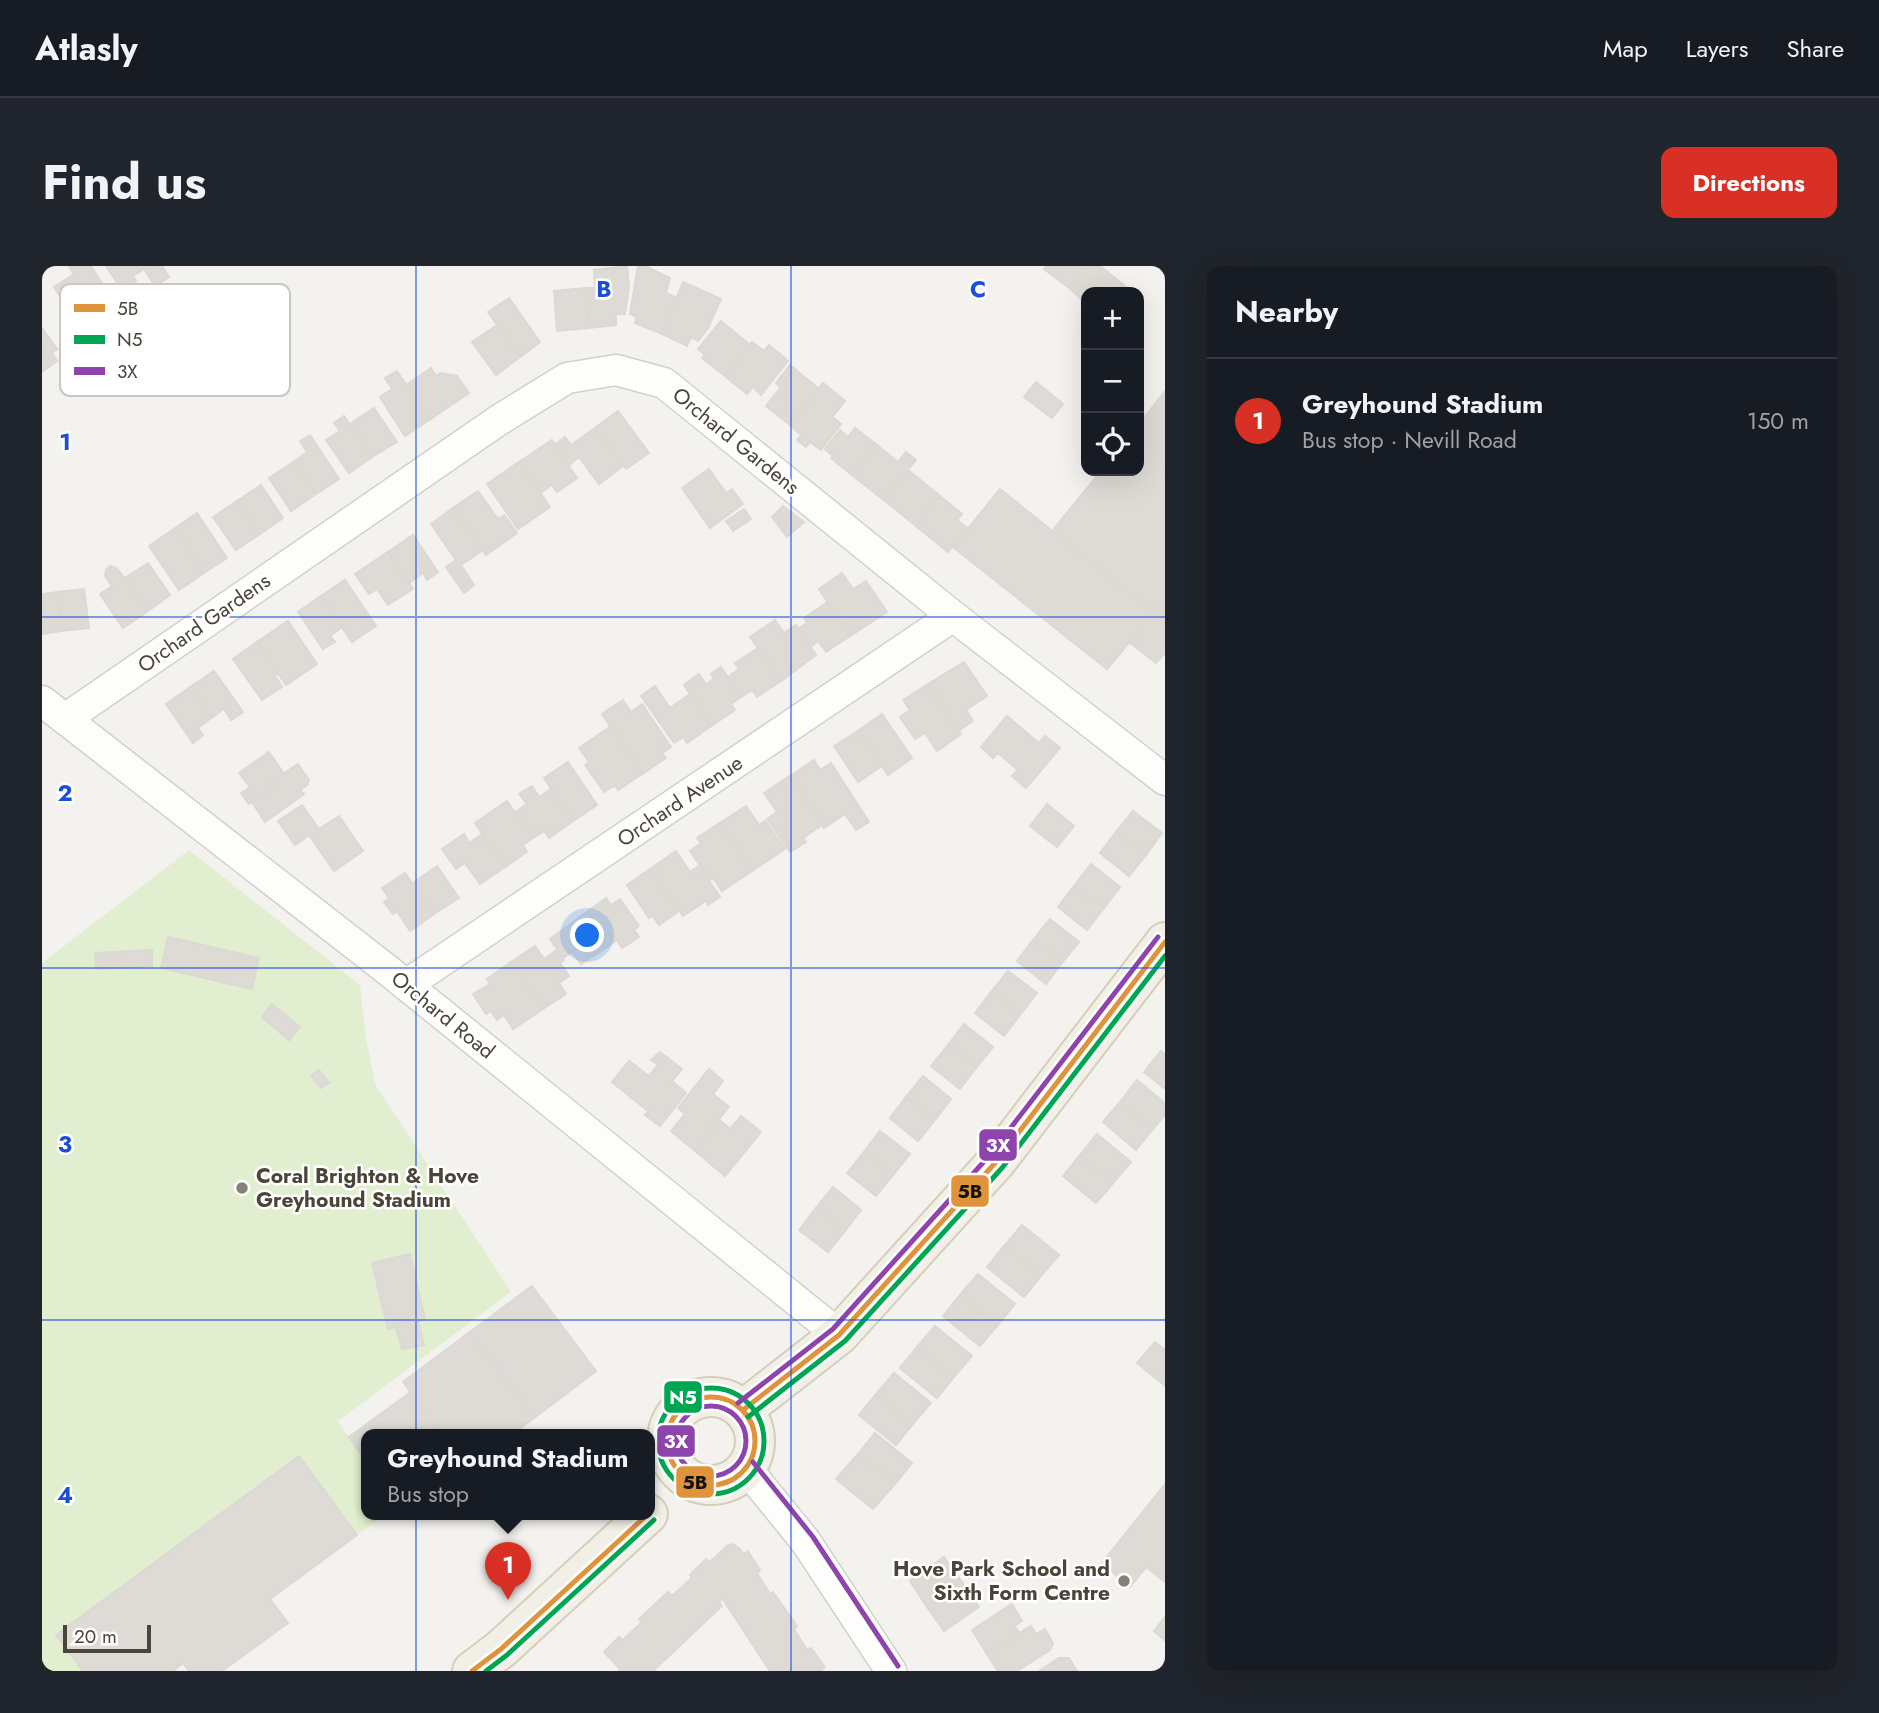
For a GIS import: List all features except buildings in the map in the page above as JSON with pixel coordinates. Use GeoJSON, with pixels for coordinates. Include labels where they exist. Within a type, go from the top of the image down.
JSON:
{"type":"FeatureCollection","features":[{"type":"Feature","properties":{"kind":"main road"},"geometry":{"type":"LineString","coordinates":[[743,1410],[839,1335],[996,1162],[1165,942]]}},
{"type":"Feature","properties":{"kind":"main road"},"geometry":{"type":"LineString","coordinates":[[716,1397],[731,1401],[743,1410],[751,1423],[755,1438],[753,1454],[746,1468],[737,1477],[725,1483],[699,1484],[674,1466],[668,1450],[668,1432],[675,1415],[687,1403],[716,1397]]}},
{"type":"Feature","properties":{"kind":"main road"},"geometry":{"type":"LineString","coordinates":[[655,1508],[688,1478]]}},
{"type":"Feature","properties":{"kind":"main road"},"geometry":{"type":"LineString","coordinates":[[472,1671],[501,1649],[642,1520]]}},
{"type":"Feature","properties":{"kind":"street","name":"Orchard Gardens"},"geometry":{"type":"LineString","coordinates":[[54,710],[567,378],[616,370],[664,383],[953,616],[1165,780]]}},
{"type":"Feature","properties":{"kind":"street","name":"Orchard Avenue"},"geometry":{"type":"LineString","coordinates":[[406,985],[953,616]]}},
{"type":"Feature","properties":{"kind":"street","name":"Orchard Road"},"geometry":{"type":"LineString","coordinates":[[54,710],[406,985],[839,1335]]}},
{"type":"Feature","properties":{"kind":"street"},"geometry":{"type":"LineString","coordinates":[[746,1468],[806,1542],[891,1671]]}},
{"type":"Feature","properties":{"kind":"green space","name":"Coral Brighton & Hove Greyhound Stadium"},"geometry":{"type":"Polygon","coordinates":[[[189,850],[360,985],[375,1084],[511,1292],[338,1421],[361,1454],[361,1520],[377,1520],[271,1599],[288,1623],[222,1671],[189,1671],[183,1664],[173,1671],[42,1671],[42,963],[189,850]]]}},
{"type":"Feature","properties":{"kind":"transit line","name":"3X"},"geometry":{"type":"LineString","coordinates":[[738,1403],[833,1329],[989,1156],[1158,937]]}},
{"type":"Feature","properties":{"kind":"transit line","name":"5B"},"geometry":{"type":"LineString","coordinates":[[743,1410],[839,1335],[996,1162],[1165,942]]}},
{"type":"Feature","properties":{"kind":"transit line","name":"N5"},"geometry":{"type":"LineString","coordinates":[[748,1417],[845,1341],[1002,1168],[1165,956]]}},
{"type":"Feature","properties":{"kind":"transit line","name":"N5"},"geometry":{"type":"LineString","coordinates":[[711,1388],[731,1392],[748,1404],[760,1421],[764,1441],[760,1461],[748,1478],[731,1490],[711,1494],[691,1490],[674,1478],[662,1461],[658,1441],[662,1421],[674,1404],[691,1392],[711,1388]]}},
{"type":"Feature","properties":{"kind":"transit line","name":"5B"},"geometry":{"type":"LineString","coordinates":[[711,1397],[728,1401],[742,1410],[751,1424],[755,1441],[751,1458],[742,1472],[728,1481],[711,1485],[694,1481],[680,1472],[671,1458],[667,1441],[671,1424],[680,1410],[694,1401],[711,1397]]}},
{"type":"Feature","properties":{"kind":"transit line","name":"3X"},"geometry":{"type":"LineString","coordinates":[[711,1406],[736,1416],[746,1441],[736,1466],[711,1476],[686,1466],[676,1441],[686,1416],[711,1406]]}},
{"type":"Feature","properties":{"kind":"transit line","name":"3X"},"geometry":{"type":"LineString","coordinates":[[753,1462],[813,1537],[898,1666]]}},
{"type":"Feature","properties":{"kind":"transit line","name":"5B"},"geometry":{"type":"LineString","coordinates":[[472,1671],[501,1649],[641,1520]]}},
{"type":"Feature","properties":{"kind":"transit line","name":"N5"},"geometry":{"type":"LineString","coordinates":[[486,1671],[507,1655],[654,1520]]}},
{"type":"Feature","properties":{"kind":"place","name":"Coral Brighton & Hove Greyhound Stadium"},"geometry":{"type":"Point","coordinates":[242,1188]}},
{"type":"Feature","properties":{"kind":"place","name":"Hove Park School and Sixth Form Centre"},"geometry":{"type":"Point","coordinates":[1124,1581]}},
{"type":"Feature","properties":{"kind":"place","name":"Greyhound Stadium"},"geometry":{"type":"Point","coordinates":[508,1600]}}]}
